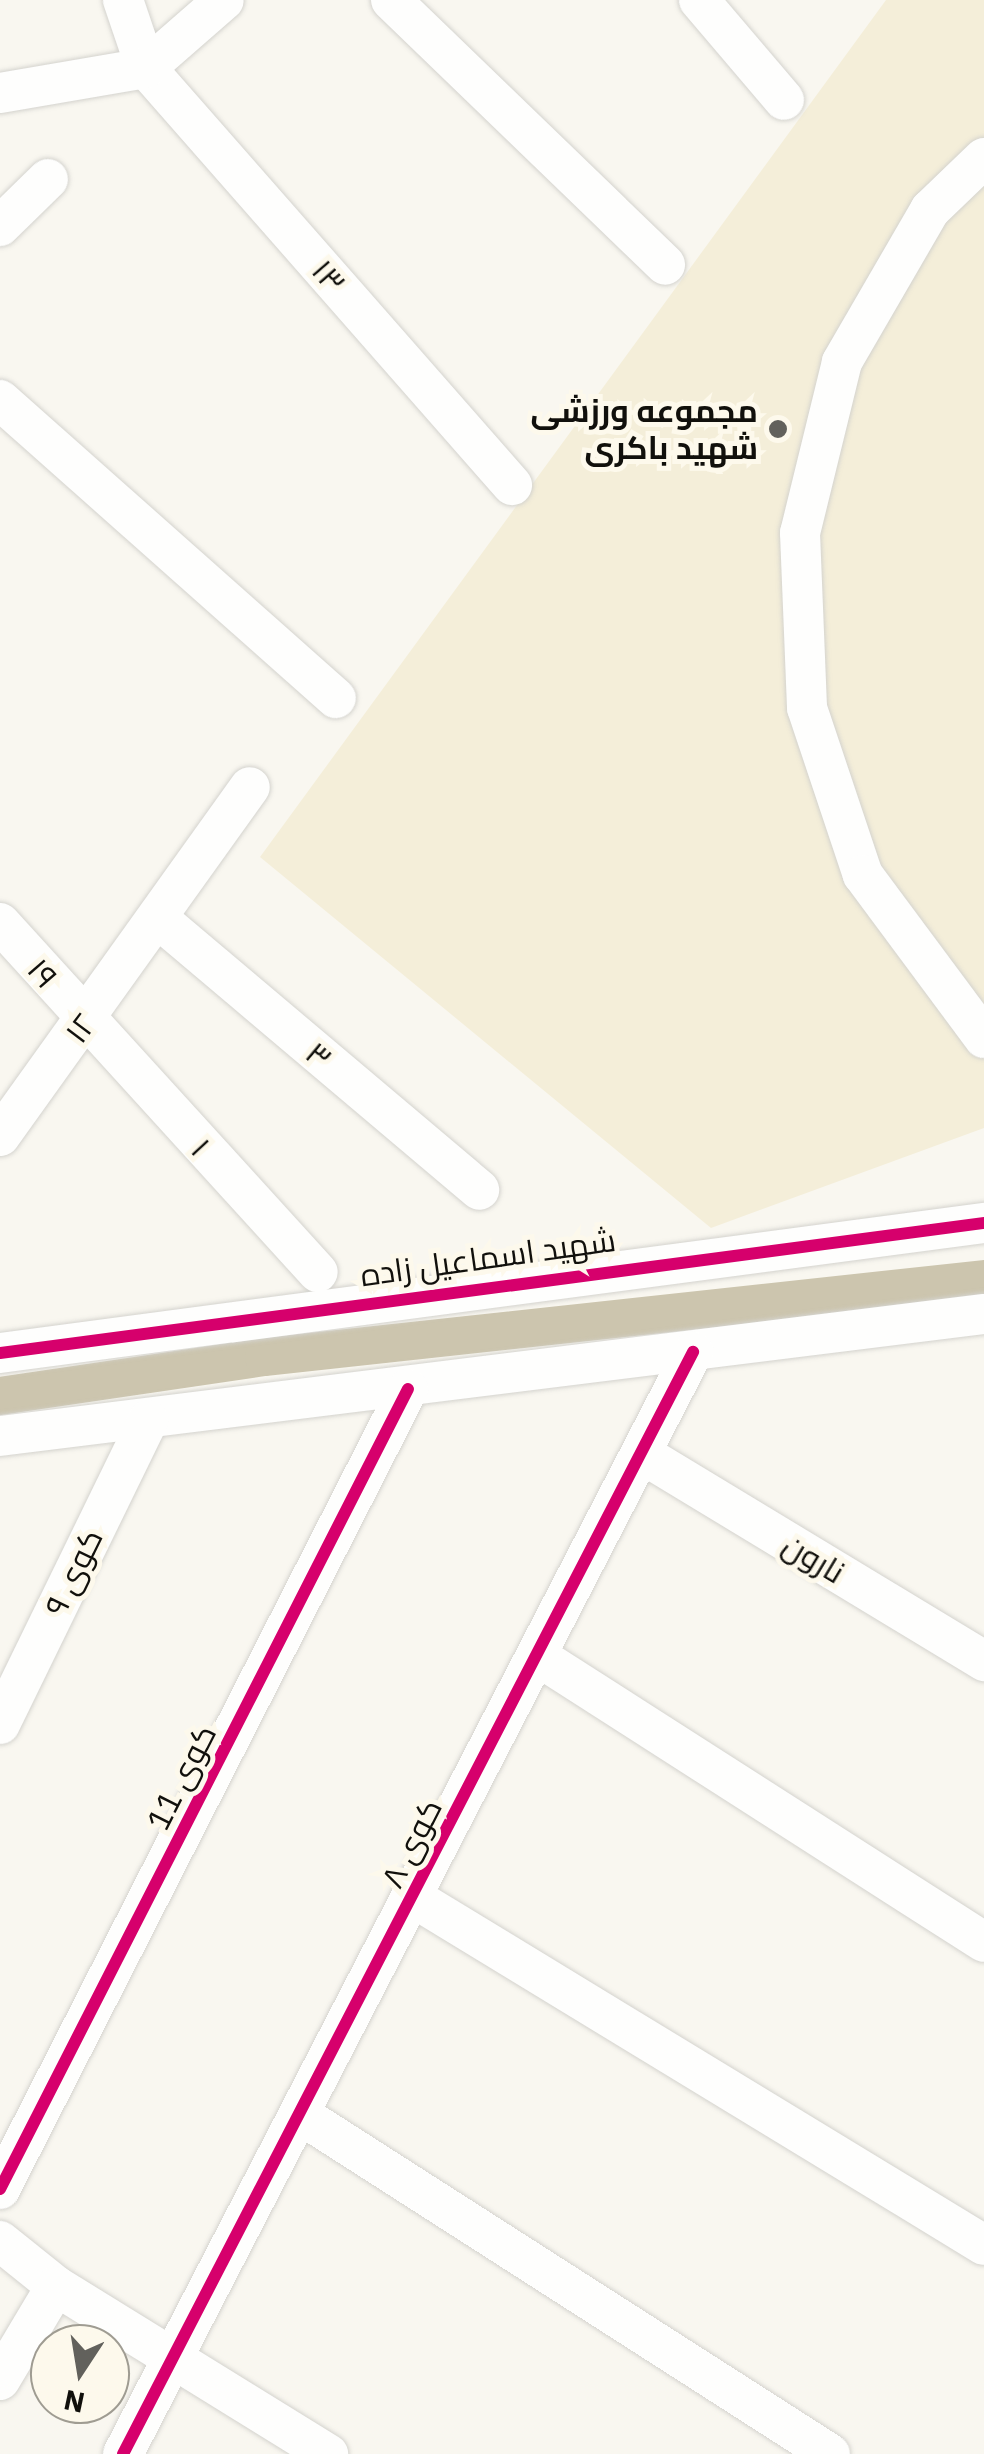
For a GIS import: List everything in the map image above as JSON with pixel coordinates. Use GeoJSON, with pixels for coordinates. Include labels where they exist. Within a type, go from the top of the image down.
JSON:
{"type":"FeatureCollection","features":[{"type":"Feature","properties":{"kind":"street"},"geometry":{"type":"LineString","coordinates":[[124,0],[146,68]]}},
{"type":"Feature","properties":{"kind":"street"},"geometry":{"type":"LineString","coordinates":[[0,94],[146,68],[224,0]]}},
{"type":"Feature","properties":{"kind":"street"},"geometry":{"type":"LineString","coordinates":[[391,0],[665,265]]}},
{"type":"Feature","properties":{"kind":"street"},"geometry":{"type":"LineString","coordinates":[[699,0],[784,100]]}},
{"type":"Feature","properties":{"kind":"street","name":"۱۳"},"geometry":{"type":"LineString","coordinates":[[146,68],[512,484]]}},
{"type":"Feature","properties":{"kind":"street"},"geometry":{"type":"LineString","coordinates":[[984,158],[930,210],[842,362],[800,533],[807,708],[862,875],[984,1038]]}},
{"type":"Feature","properties":{"kind":"street"},"geometry":{"type":"LineString","coordinates":[[0,226],[48,179]]}},
{"type":"Feature","properties":{"kind":"street"},"geometry":{"type":"LineString","coordinates":[[0,400],[336,698]]}},
{"type":"Feature","properties":{"kind":"street","name":"۱۲"},"geometry":{"type":"LineString","coordinates":[[0,1136],[160,920],[250,787]]}},
{"type":"Feature","properties":{"kind":"street","name":"۳"},"geometry":{"type":"LineString","coordinates":[[160,920],[479,1190]]}},
{"type":"Feature","properties":{"kind":"street","name":"۱۹"},"geometry":{"type":"LineString","coordinates":[[0,924],[85,1022]]}},
{"type":"Feature","properties":{"kind":"street","name":"۱"},"geometry":{"type":"LineString","coordinates":[[85,1022],[318,1272]]}},
{"type":"Feature","properties":{"kind":"street","name":"شهید اسماعیل زاده"},"geometry":{"type":"LineString","coordinates":[[0,1353],[984,1223]]}},
{"type":"Feature","properties":{"kind":"street"},"geometry":{"type":"LineString","coordinates":[[0,1436],[408,1389],[984,1314]]}},
{"type":"Feature","properties":{"kind":"street","name":"کوی ۸"},"geometry":{"type":"LineString","coordinates":[[123,2454],[694,1352]]}},
{"type":"Feature","properties":{"kind":"street","name":"کوی 11"},"geometry":{"type":"LineString","coordinates":[[0,2190],[408,1389]]}},
{"type":"Feature","properties":{"kind":"street","name":"کوی ۹"},"geometry":{"type":"LineString","coordinates":[[0,1724],[148,1420]]}},
{"type":"Feature","properties":{"kind":"street","name":"نارون"},"geometry":{"type":"LineString","coordinates":[[644,1455],[984,1661]]}},
{"type":"Feature","properties":{"kind":"street"},"geometry":{"type":"LineString","coordinates":[[539,1657],[984,1942]]}},
{"type":"Feature","properties":{"kind":"street"},"geometry":{"type":"LineString","coordinates":[[414,1898],[984,2245]]}},
{"type":"Feature","properties":{"kind":"street"},"geometry":{"type":"LineString","coordinates":[[301,2116],[830,2454]]}},
{"type":"Feature","properties":{"kind":"street"},"geometry":{"type":"LineString","coordinates":[[0,2241],[56,2286],[328,2454]]}},
{"type":"Feature","properties":{"kind":"street"},"geometry":{"type":"LineString","coordinates":[[0,2380],[56,2286]]}},
{"type":"Feature","properties":{"kind":"shaded area","name":"مجموعه ورزشی شهید باکری"},"geometry":{"type":"Polygon","coordinates":[[[886,0],[984,0],[984,1128],[711,1228],[260,857],[886,0]]]}},
{"type":"Feature","properties":{"kind":"waterway"},"geometry":{"type":"LineString","coordinates":[[0,1396],[264,1357],[984,1279]]}},
{"type":"Feature","properties":{"kind":"cycle path"},"geometry":{"type":"LineString","coordinates":[[0,1353],[984,1223]]}},
{"type":"Feature","properties":{"kind":"cycle path"},"geometry":{"type":"LineString","coordinates":[[123,2454],[693,1352]]}},
{"type":"Feature","properties":{"kind":"cycle path"},"geometry":{"type":"LineString","coordinates":[[0,2189],[408,1389]]}},
{"type":"Feature","properties":{"kind":"place","name":"مجموعه ورزشی شهید باکری"},"geometry":{"type":"Point","coordinates":[778,429]}}]}
